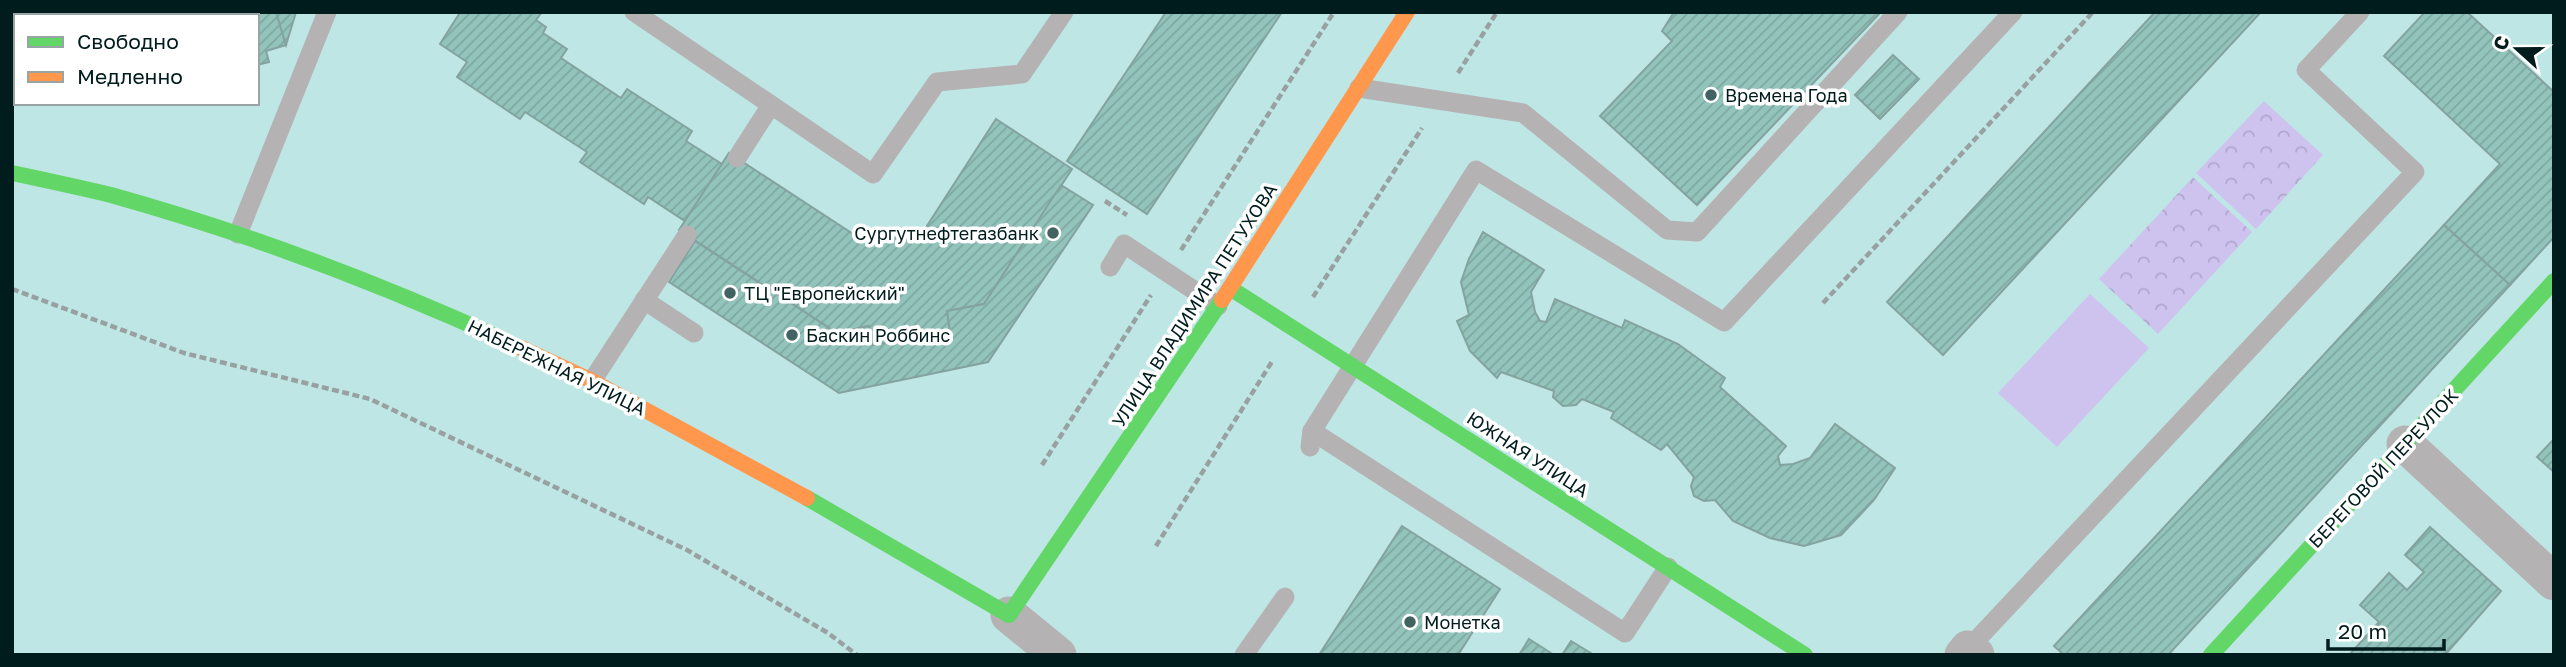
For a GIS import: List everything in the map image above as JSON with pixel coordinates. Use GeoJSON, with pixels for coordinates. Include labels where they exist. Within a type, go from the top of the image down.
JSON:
{"type":"FeatureCollection","features":[{"type":"Feature","properties":{"kind":"main road","name":"УЛИЦА ВЛАДИМИРА ПЕТУХОВА"},"geometry":{"type":"LineString","coordinates":[[1009,615],[1230,288],[1407,12]]}},
{"type":"Feature","properties":{"kind":"main road","name":"НАБЕРЕЖНАЯ УЛИЦА"},"geometry":{"type":"LineString","coordinates":[[12,173],[109,195],[238,234],[423,303],[592,381],[869,532],[1009,615]]}},
{"type":"Feature","properties":{"kind":"main road","name":"БЕРЕГОВОЙ ПЕРЕУЛОК"},"geometry":{"type":"LineString","coordinates":[[2211,655],[2554,281]]}},
{"type":"Feature","properties":{"kind":"main road","name":"ЮЖНАЯ УЛИЦА"},"geometry":{"type":"LineString","coordinates":[[1230,288],[1805,655]]}},
{"type":"Feature","properties":{"kind":"street"},"geometry":{"type":"LineString","coordinates":[[2405,444],[2554,582]]}},
{"type":"Feature","properties":{"kind":"street","name":"НАБЕРЕЖНАЯ УЛИЦА"},"geometry":{"type":"LineString","coordinates":[[1009,615],[1058,655]]}},
{"type":"Feature","properties":{"kind":"lane"},"geometry":{"type":"LineString","coordinates":[[238,234],[327,12]]}},
{"type":"Feature","properties":{"kind":"lane"},"geometry":{"type":"LineString","coordinates":[[645,15],[873,174],[937,82],[1022,75],[1064,12]]}},
{"type":"Feature","properties":{"kind":"lane"},"geometry":{"type":"LineString","coordinates":[[1359,88],[1525,110],[1667,230],[1697,232],[1898,12]]}},
{"type":"Feature","properties":{"kind":"lane"},"geometry":{"type":"LineString","coordinates":[[1668,567],[1625,633],[1311,439],[1353,365],[1476,170],[1724,322],[2013,12]]}},
{"type":"Feature","properties":{"kind":"lane"},"geometry":{"type":"LineString","coordinates":[[1969,653],[2415,172],[2306,70],[2360,12]]}},
{"type":"Feature","properties":{"kind":"lane"},"geometry":{"type":"LineString","coordinates":[[737,158],[771,105]]}},
{"type":"Feature","properties":{"kind":"lane"},"geometry":{"type":"LineString","coordinates":[[592,381],[687,235]]}},
{"type":"Feature","properties":{"kind":"lane"},"geometry":{"type":"LineString","coordinates":[[1110,267],[1124,244],[1218,306]]}},
{"type":"Feature","properties":{"kind":"lane"},"geometry":{"type":"LineString","coordinates":[[645,300],[694,333]]}},
{"type":"Feature","properties":{"kind":"lane"},"geometry":{"type":"LineString","coordinates":[[1244,655],[1285,597]]}},
{"type":"Feature","properties":{"kind":"path"},"geometry":{"type":"LineString","coordinates":[[1042,465],[1334,12]]}},
{"type":"Feature","properties":{"kind":"path"},"geometry":{"type":"LineString","coordinates":[[1156,546],[1497,12]]}},
{"type":"Feature","properties":{"kind":"path"},"geometry":{"type":"LineString","coordinates":[[1823,303],[2093,12]]}},
{"type":"Feature","properties":{"kind":"path"},"geometry":{"type":"LineString","coordinates":[[12,289],[184,352],[370,399],[687,550],[828,634],[857,655]]}},
{"type":"Feature","properties":{"kind":"green space"},"geometry":{"type":"Polygon","coordinates":[[[2264,101],[2323,155],[2256,229],[2196,173],[2264,101]]]}},
{"type":"Feature","properties":{"kind":"green space"},"geometry":{"type":"Polygon","coordinates":[[[2193,177],[2252,232],[2158,334],[2099,279],[2193,177]]]}},
{"type":"Feature","properties":{"kind":"green space"},"geometry":{"type":"Polygon","coordinates":[[[2090,294],[2149,348],[2057,447],[1998,393],[2090,294]]]}},
{"type":"Feature","properties":{"kind":"building"},"geometry":{"type":"Polygon","coordinates":[[[12,12],[137,12],[14,14],[14,65],[12,12]]]}},
{"type":"Feature","properties":{"kind":"building"},"geometry":{"type":"Polygon","coordinates":[[[276,12],[286,45],[266,51],[269,62],[259,64],[259,14],[138,14],[276,12]]]}},
{"type":"Feature","properties":{"kind":"building"},"geometry":{"type":"Polygon","coordinates":[[[276,12],[296,12],[286,45],[276,12]]]}},
{"type":"Feature","properties":{"kind":"building"},"geometry":{"type":"Polygon","coordinates":[[[456,12],[542,12],[536,20],[546,27],[543,33],[567,49],[561,58],[621,98],[627,89],[692,131],[686,141],[722,164],[685,221],[648,197],[644,204],[580,162],[587,152],[525,112],[520,119],[457,77],[467,62],[440,44],[459,14],[456,12]]]}},
{"type":"Feature","properties":{"kind":"building"},"geometry":{"type":"Polygon","coordinates":[[[1166,12],[1282,12],[1147,214],[1067,161],[1166,12]]]}},
{"type":"Feature","properties":{"kind":"building","name":"Времена Года"},"geometry":{"type":"Polygon","coordinates":[[[1674,12],[1881,12],[1697,205],[1600,116],[1672,41],[1662,31],[1674,12]]]}},
{"type":"Feature","properties":{"kind":"building"},"geometry":{"type":"Polygon","coordinates":[[[2155,12],[2261,12],[1943,355],[1887,302],[2155,12]]]}},
{"type":"Feature","properties":{"kind":"building"},"geometry":{"type":"Polygon","coordinates":[[[2425,12],[2467,12],[2554,92],[2554,237],[2510,285],[2444,225],[2500,164],[2384,56],[2425,12]]]}},
{"type":"Feature","properties":{"kind":"building"},"geometry":{"type":"Polygon","coordinates":[[[1893,55],[1919,79],[1880,119],[1855,95],[1893,55]]]}},
{"type":"Feature","properties":{"kind":"building"},"geometry":{"type":"Polygon","coordinates":[[[996,119],[1072,169],[984,304],[947,311],[950,331],[873,345],[869,326],[837,333],[679,230],[729,153],[867,243],[923,232],[996,119]]]}},
{"type":"Feature","properties":{"kind":"building","name":"ТЦ \"Европейский\""},"geometry":{"type":"Polygon","coordinates":[[[1061,185],[1093,205],[988,362],[839,393],[669,282],[695,241],[837,333],[869,326],[873,345],[950,331],[947,311],[984,304],[1061,185]]]}},
{"type":"Feature","properties":{"kind":"building"},"geometry":{"type":"Polygon","coordinates":[[[2444,225],[2510,285],[2168,655],[2064,655],[2054,646],[2444,225]]]}},
{"type":"Feature","properties":{"kind":"building"},"geometry":{"type":"Polygon","coordinates":[[[1483,232],[1544,270],[1531,292],[1535,312],[1540,321],[1546,322],[1555,299],[1622,328],[1625,320],[1678,344],[1725,378],[1720,387],[1786,446],[1778,456],[1780,465],[1810,458],[1835,424],[1895,468],[1874,500],[1841,535],[1804,546],[1770,538],[1733,521],[1715,500],[1704,501],[1694,496],[1691,486],[1694,477],[1667,444],[1661,450],[1611,418],[1614,412],[1582,399],[1576,405],[1563,406],[1553,397],[1554,391],[1501,372],[1497,378],[1470,351],[1457,321],[1469,315],[1461,282],[1483,232]]]}},
{"type":"Feature","properties":{"kind":"building"},"geometry":{"type":"Polygon","coordinates":[[[2554,439],[2554,472],[2537,457],[2554,439]]]}},
{"type":"Feature","properties":{"kind":"building","name":"Монетка"},"geometry":{"type":"Polygon","coordinates":[[[1402,526],[1500,589],[1458,655],[1319,655],[1402,526]]]}},
{"type":"Feature","properties":{"kind":"building"},"geometry":{"type":"Polygon","coordinates":[[[2430,527],[2501,591],[2445,655],[2349,655],[2379,622],[2360,605],[2389,573],[2407,590],[2424,572],[2405,555],[2430,527]]]}},
{"type":"Feature","properties":{"kind":"building"},"geometry":{"type":"Polygon","coordinates":[[[1529,639],[1554,655],[1519,655],[1529,639]]]}},
{"type":"Feature","properties":{"kind":"building"},"geometry":{"type":"Polygon","coordinates":[[[1571,641],[1594,655],[1562,655],[1571,641]]]}},
{"type":"Feature","properties":{"kind":"traffic: fast"},"geometry":{"type":"LineString","coordinates":[[12,173],[111,195],[267,244],[369,282],[519,347]]}},
{"type":"Feature","properties":{"kind":"traffic: fast"},"geometry":{"type":"LineString","coordinates":[[2211,655],[2554,281]]}},
{"type":"Feature","properties":{"kind":"traffic: fast"},"geometry":{"type":"LineString","coordinates":[[1230,288],[1805,655]]}},
{"type":"Feature","properties":{"kind":"traffic: fast"},"geometry":{"type":"LineString","coordinates":[[807,498],[1009,615],[1222,300]]}},
{"type":"Feature","properties":{"kind":"traffic: slow"},"geometry":{"type":"LineString","coordinates":[[1222,300],[1407,12]]}},
{"type":"Feature","properties":{"kind":"traffic: slow"},"geometry":{"type":"LineString","coordinates":[[519,347],[592,381],[807,498]]}},
{"type":"Feature","properties":{"kind":"place","name":"Времена Года"},"geometry":{"type":"Point","coordinates":[1711,95]}},
{"type":"Feature","properties":{"kind":"place","name":"Сургутнефтегазбанк"},"geometry":{"type":"Point","coordinates":[1053,233]}},
{"type":"Feature","properties":{"kind":"place","name":"ТЦ \"Европейский\""},"geometry":{"type":"Point","coordinates":[730,293]}},
{"type":"Feature","properties":{"kind":"place","name":"Баскин Роббинс"},"geometry":{"type":"Point","coordinates":[792,335]}},
{"type":"Feature","properties":{"kind":"place","name":"Монетка"},"geometry":{"type":"Point","coordinates":[1410,622]}}]}
